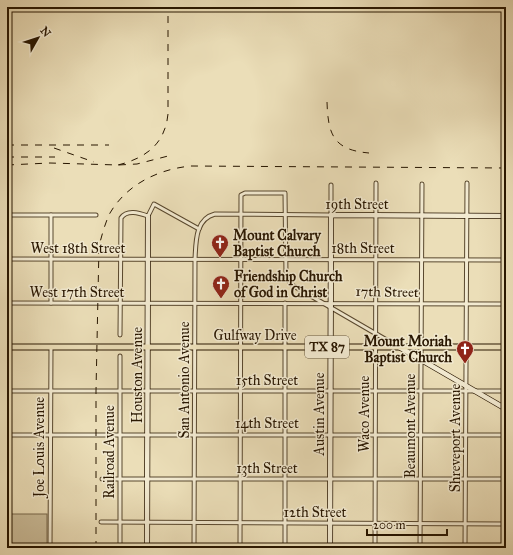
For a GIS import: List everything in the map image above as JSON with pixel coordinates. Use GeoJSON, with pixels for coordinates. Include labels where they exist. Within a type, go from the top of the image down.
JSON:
{"type":"FeatureCollection","features":[{"type":"Feature","properties":{"kind":"main road","name":"TX 87"},"geometry":{"type":"LineString","coordinates":[[7,347],[148,347]]}},
{"type":"Feature","properties":{"kind":"main road","name":"Gulfway Drive"},"geometry":{"type":"LineString","coordinates":[[148,347],[506,348]]}},
{"type":"Feature","properties":{"kind":"street","name":"Waco Avenue"},"geometry":{"type":"LineString","coordinates":[[375,548],[376,183]]}},
{"type":"Feature","properties":{"kind":"street","name":"Beaumont Avenue"},"geometry":{"type":"LineString","coordinates":[[420,548],[422,184]]}},
{"type":"Feature","properties":{"kind":"street","name":"Shreveport Avenue"},"geometry":{"type":"LineString","coordinates":[[466,184],[466,548]]}},
{"type":"Feature","properties":{"kind":"street","name":"Austin Avenue"},"geometry":{"type":"LineString","coordinates":[[330,548],[331,185]]}},
{"type":"Feature","properties":{"kind":"street"},"geometry":{"type":"LineString","coordinates":[[240,548],[241,195],[245,193],[285,193],[286,275],[289,282],[323,303]]}},
{"type":"Feature","properties":{"kind":"street","name":"Houston Avenue"},"geometry":{"type":"LineString","coordinates":[[147,548],[148,216],[154,204],[199,229]]}},
{"type":"Feature","properties":{"kind":"street"},"geometry":{"type":"LineString","coordinates":[[120,335],[120,218],[124,214],[130,212],[148,216]]}},
{"type":"Feature","properties":{"kind":"street","name":"19th Street"},"geometry":{"type":"LineString","coordinates":[[209,216],[215,214],[506,216]]}},
{"type":"Feature","properties":{"kind":"street"},"geometry":{"type":"LineString","coordinates":[[7,215],[96,215]]}},
{"type":"Feature","properties":{"kind":"street"},"geometry":{"type":"LineString","coordinates":[[51,215],[51,303]]}},
{"type":"Feature","properties":{"kind":"street","name":"San Antonio Avenue"},"geometry":{"type":"LineString","coordinates":[[194,548],[195,259],[196,237],[199,229],[209,216]]}},
{"type":"Feature","properties":{"kind":"street","name":"West 18th Street"},"geometry":{"type":"LineString","coordinates":[[7,259],[148,259]]}},
{"type":"Feature","properties":{"kind":"street","name":"18th Street"},"geometry":{"type":"LineString","coordinates":[[148,259],[506,260]]}},
{"type":"Feature","properties":{"kind":"street","name":"West 17th Street"},"geometry":{"type":"LineString","coordinates":[[7,303],[148,303]]}},
{"type":"Feature","properties":{"kind":"street"},"geometry":{"type":"LineString","coordinates":[[148,303],[323,303],[331,305],[466,389],[474,391],[506,392]]}},
{"type":"Feature","properties":{"kind":"street"},"geometry":{"type":"LineString","coordinates":[[285,303],[285,548]]}},
{"type":"Feature","properties":{"kind":"street","name":"17th Street"},"geometry":{"type":"LineString","coordinates":[[331,305],[376,303],[506,304]]}},
{"type":"Feature","properties":{"kind":"street","name":"Joe Louis Avenue"},"geometry":{"type":"LineString","coordinates":[[50,548],[51,347]]}},
{"type":"Feature","properties":{"kind":"street","name":"Railroad Avenue"},"geometry":{"type":"LineString","coordinates":[[120,356],[120,548]]}},
{"type":"Feature","properties":{"kind":"street","name":"15th Street"},"geometry":{"type":"LineString","coordinates":[[7,390],[420,392],[466,389]]}},
{"type":"Feature","properties":{"kind":"street"},"geometry":{"type":"LineString","coordinates":[[474,391],[506,409]]}},
{"type":"Feature","properties":{"kind":"street","name":"14th Street"},"geometry":{"type":"LineString","coordinates":[[7,435],[506,435]]}},
{"type":"Feature","properties":{"kind":"street","name":"13th Street"},"geometry":{"type":"LineString","coordinates":[[102,479],[506,479]]}},
{"type":"Feature","properties":{"kind":"street","name":"12th Street"},"geometry":{"type":"LineString","coordinates":[[101,522],[506,524]]}},
{"type":"Feature","properties":{"kind":"shaded area"},"geometry":{"type":"Polygon","coordinates":[[[7,514],[47,514],[47,548],[7,548],[7,514]]]}},
{"type":"Feature","properties":{"kind":"railway"},"geometry":{"type":"LineString","coordinates":[[118,165],[145,154],[158,141],[163,134],[166,125],[168,114],[168,7]]}},
{"type":"Feature","properties":{"kind":"railway"},"geometry":{"type":"LineString","coordinates":[[327,102],[329,123],[335,138],[340,144],[347,148],[369,153]]}},
{"type":"Feature","properties":{"kind":"railway"},"geometry":{"type":"LineString","coordinates":[[7,145],[109,145]]}},
{"type":"Feature","properties":{"kind":"railway"},"geometry":{"type":"LineString","coordinates":[[54,148],[94,162]]}},
{"type":"Feature","properties":{"kind":"railway"},"geometry":{"type":"LineString","coordinates":[[7,165],[50,163],[118,165],[137,164],[172,155]]}},
{"type":"Feature","properties":{"kind":"railway"},"geometry":{"type":"LineString","coordinates":[[7,157],[55,157]]}},
{"type":"Feature","properties":{"kind":"railway"},"geometry":{"type":"LineString","coordinates":[[96,548],[96,391],[99,246],[110,213],[125,194],[135,186],[156,175],[191,166],[506,168]]}},
{"type":"Feature","properties":{"kind":"place","name":"Mount Calvary Baptist Church"},"geometry":{"type":"Point","coordinates":[220,258]}},
{"type":"Feature","properties":{"kind":"place","name":"Friendship Church of God in Christ"},"geometry":{"type":"Point","coordinates":[221,299]}},
{"type":"Feature","properties":{"kind":"place","name":"Mount Moriah Baptist Church"},"geometry":{"type":"Point","coordinates":[465,364]}}]}
